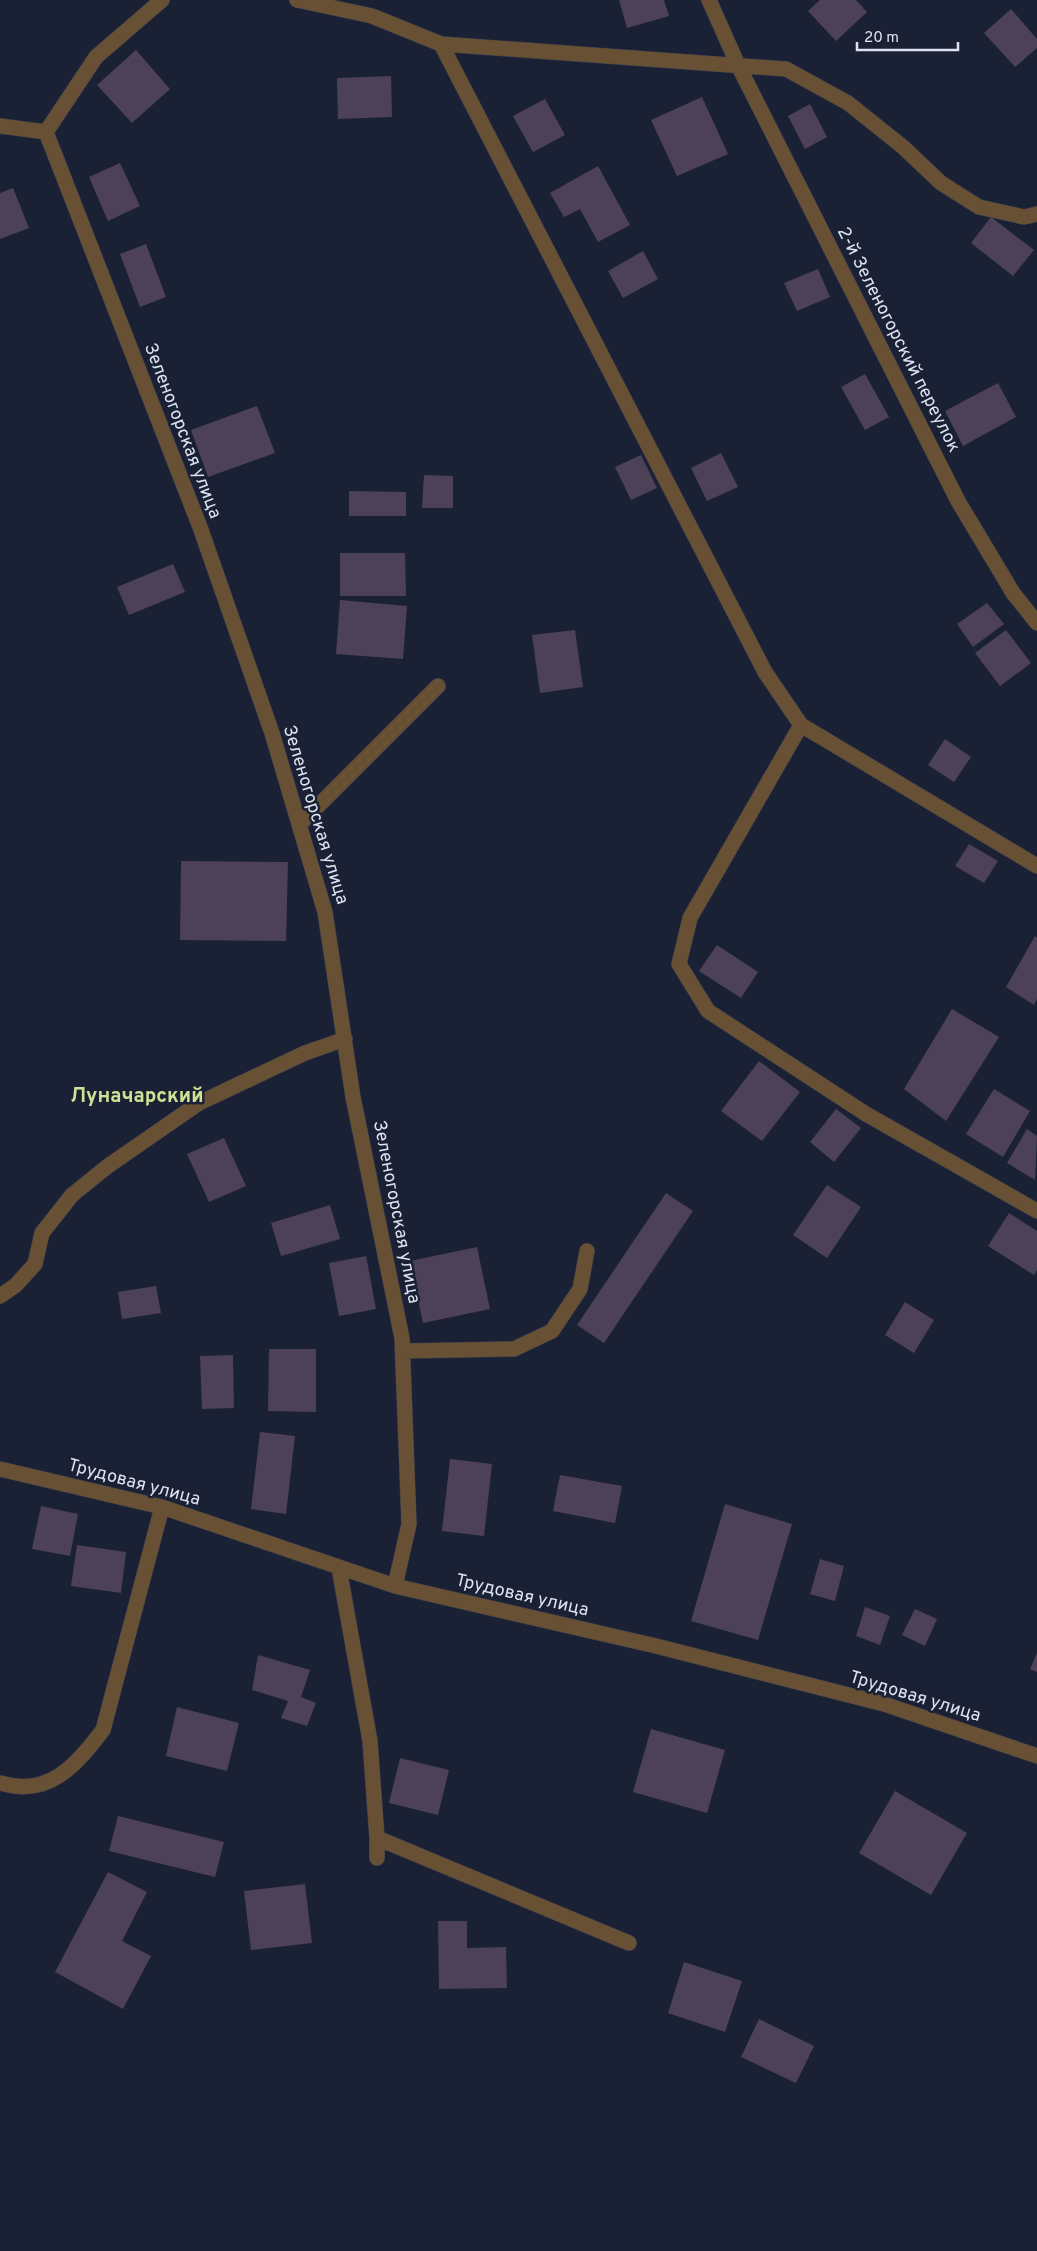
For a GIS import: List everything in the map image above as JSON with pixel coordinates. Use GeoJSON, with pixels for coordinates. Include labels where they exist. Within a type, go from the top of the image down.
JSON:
{"type":"FeatureCollection","features":[{"type":"Feature","properties":{"kind":"street"},"geometry":{"type":"LineString","coordinates":[[0,126],[46,132],[96,57],[162,0]]}},
{"type":"Feature","properties":{"kind":"street"},"geometry":{"type":"LineString","coordinates":[[297,0],[372,16],[442,44],[786,69],[848,103],[903,147],[941,183],[979,207],[1024,217],[1037,214]]}},
{"type":"Feature","properties":{"kind":"street","name":"2-й Зеленогорский переулок"},"geometry":{"type":"LineString","coordinates":[[709,0],[738,65],[958,501],[1013,594],[1037,623]]}},
{"type":"Feature","properties":{"kind":"street"},"geometry":{"type":"LineString","coordinates":[[442,44],[760,663],[801,725],[1037,866]]}},
{"type":"Feature","properties":{"kind":"street","name":"Зеленогорская улица"},"geometry":{"type":"LineString","coordinates":[[46,132],[200,527],[272,733],[325,912],[354,1097],[402,1338],[410,1524],[395,1586]]}},
{"type":"Feature","properties":{"kind":"street"},"geometry":{"type":"LineString","coordinates":[[299,825],[438,686]]}},
{"type":"Feature","properties":{"kind":"street"},"geometry":{"type":"LineString","coordinates":[[801,725],[690,918],[679,964],[708,1011],[866,1114],[1037,1211]]}},
{"type":"Feature","properties":{"kind":"street"},"geometry":{"type":"LineString","coordinates":[[0,1296],[16,1285],[35,1264],[42,1233],[72,1195],[108,1166],[199,1103],[305,1053],[345,1039]]}},
{"type":"Feature","properties":{"kind":"street"},"geometry":{"type":"LineString","coordinates":[[403,1351],[514,1349],[552,1332],[580,1289],[587,1251]]}},
{"type":"Feature","properties":{"kind":"street","name":"Трудовая улица"},"geometry":{"type":"LineString","coordinates":[[0,1469],[162,1507],[395,1586],[656,1646],[884,1704],[1037,1756]]}},
{"type":"Feature","properties":{"kind":"street"},"geometry":{"type":"LineString","coordinates":[[0,1783],[16,1788],[50,1783],[80,1760],[103,1730],[162,1507]]}},
{"type":"Feature","properties":{"kind":"street"},"geometry":{"type":"LineString","coordinates":[[339,1568],[370,1741],[377,1858]]}},
{"type":"Feature","properties":{"kind":"street"},"geometry":{"type":"LineString","coordinates":[[377,1838],[629,1943]]}},
{"type":"Feature","properties":{"kind":"building"},"geometry":{"type":"Polygon","coordinates":[[[619,0],[664,0],[669,16],[627,28],[619,0]]]}},
{"type":"Feature","properties":{"kind":"building"},"geometry":{"type":"Polygon","coordinates":[[[820,0],[856,0],[867,12],[836,41],[808,11],[820,0]]]}},
{"type":"Feature","properties":{"kind":"building"},"geometry":{"type":"Polygon","coordinates":[[[1011,9],[1037,39],[1037,48],[1015,67],[984,33],[1011,9]]]}},
{"type":"Feature","properties":{"kind":"building"},"geometry":{"type":"Polygon","coordinates":[[[136,50],[170,89],[132,123],[97,85],[136,50]]]}},
{"type":"Feature","properties":{"kind":"building"},"geometry":{"type":"Polygon","coordinates":[[[391,76],[392,117],[338,119],[337,78],[391,76]]]}},
{"type":"Feature","properties":{"kind":"building"},"geometry":{"type":"Polygon","coordinates":[[[702,97],[728,154],[677,176],[651,120],[702,97]]]}},
{"type":"Feature","properties":{"kind":"building"},"geometry":{"type":"Polygon","coordinates":[[[545,99],[565,135],[533,152],[513,116],[545,99]]]}},
{"type":"Feature","properties":{"kind":"building"},"geometry":{"type":"Polygon","coordinates":[[[810,104],[827,137],[805,149],[788,116],[810,104]]]}},
{"type":"Feature","properties":{"kind":"building"},"geometry":{"type":"Polygon","coordinates":[[[120,163],[140,206],[108,221],[89,177],[120,163]]]}},
{"type":"Feature","properties":{"kind":"building"},"geometry":{"type":"Polygon","coordinates":[[[598,166],[630,225],[598,242],[580,209],[564,217],[550,193],[598,166]]]}},
{"type":"Feature","properties":{"kind":"building"},"geometry":{"type":"Polygon","coordinates":[[[13,188],[29,228],[0,239],[0,193],[13,188]]]}},
{"type":"Feature","properties":{"kind":"building"},"geometry":{"type":"Polygon","coordinates":[[[991,217],[1034,250],[1013,276],[971,243],[991,217]]]}},
{"type":"Feature","properties":{"kind":"building"},"geometry":{"type":"Polygon","coordinates":[[[146,244],[166,297],[140,307],[120,254],[146,244]]]}},
{"type":"Feature","properties":{"kind":"building"},"geometry":{"type":"Polygon","coordinates":[[[643,251],[658,279],[623,298],[608,271],[643,251]]]}},
{"type":"Feature","properties":{"kind":"building"},"geometry":{"type":"Polygon","coordinates":[[[818,269],[830,297],[797,311],[784,283],[818,269]]]}},
{"type":"Feature","properties":{"kind":"building"},"geometry":{"type":"Polygon","coordinates":[[[865,374],[889,417],[865,430],[841,387],[865,374]]]}},
{"type":"Feature","properties":{"kind":"building"},"geometry":{"type":"Polygon","coordinates":[[[998,383],[1016,417],[963,446],[945,411],[998,383]]]}},
{"type":"Feature","properties":{"kind":"building"},"geometry":{"type":"Polygon","coordinates":[[[257,406],[275,453],[208,477],[191,430],[257,406]]]}},
{"type":"Feature","properties":{"kind":"building"},"geometry":{"type":"Polygon","coordinates":[[[721,453],[738,487],[707,501],[691,468],[721,453]]]}},
{"type":"Feature","properties":{"kind":"building"},"geometry":{"type":"Polygon","coordinates":[[[641,455],[657,488],[631,500],[615,467],[641,455]]]}},
{"type":"Feature","properties":{"kind":"building"},"geometry":{"type":"Polygon","coordinates":[[[424,475],[453,476],[453,508],[422,508],[424,475]]]}},
{"type":"Feature","properties":{"kind":"building"},"geometry":{"type":"Polygon","coordinates":[[[349,491],[406,492],[406,516],[349,516],[349,491]]]}},
{"type":"Feature","properties":{"kind":"building"},"geometry":{"type":"Polygon","coordinates":[[[340,553],[405,553],[406,596],[340,596],[340,553]]]}},
{"type":"Feature","properties":{"kind":"building"},"geometry":{"type":"Polygon","coordinates":[[[173,564],[185,592],[129,615],[117,587],[173,564]]]}},
{"type":"Feature","properties":{"kind":"building"},"geometry":{"type":"Polygon","coordinates":[[[340,600],[407,606],[403,659],[336,654],[340,600]]]}},
{"type":"Feature","properties":{"kind":"building"},"geometry":{"type":"Polygon","coordinates":[[[987,603],[1004,624],[973,647],[957,624],[987,603]]]}},
{"type":"Feature","properties":{"kind":"building"},"geometry":{"type":"Polygon","coordinates":[[[575,630],[583,687],[540,693],[532,635],[575,630]]]}},
{"type":"Feature","properties":{"kind":"building"},"geometry":{"type":"Polygon","coordinates":[[[1006,630],[1031,663],[1000,686],[975,653],[1006,630]]]}},
{"type":"Feature","properties":{"kind":"building"},"geometry":{"type":"Polygon","coordinates":[[[945,739],[971,757],[954,782],[928,765],[945,739]]]}},
{"type":"Feature","properties":{"kind":"building"},"geometry":{"type":"Polygon","coordinates":[[[969,844],[998,861],[984,883],[955,866],[969,844]]]}},
{"type":"Feature","properties":{"kind":"building"},"geometry":{"type":"Polygon","coordinates":[[[181,861],[288,862],[286,941],[180,940],[181,861]]]}},
{"type":"Feature","properties":{"kind":"building"},"geometry":{"type":"Polygon","coordinates":[[[1035,936],[1037,938],[1037,999],[1034,1005],[1006,987],[1035,936]]]}},
{"type":"Feature","properties":{"kind":"building"},"geometry":{"type":"Polygon","coordinates":[[[717,945],[758,972],[741,998],[699,971],[717,945]]]}},
{"type":"Feature","properties":{"kind":"building"},"geometry":{"type":"Polygon","coordinates":[[[952,1009],[999,1037],[946,1121],[904,1089],[952,1009]]]}},
{"type":"Feature","properties":{"kind":"building"},"geometry":{"type":"Polygon","coordinates":[[[759,1061],[800,1092],[762,1141],[721,1111],[759,1061]]]}},
{"type":"Feature","properties":{"kind":"building"},"geometry":{"type":"Polygon","coordinates":[[[994,1089],[1030,1111],[1003,1157],[966,1134],[994,1089]]]}},
{"type":"Feature","properties":{"kind":"building"},"geometry":{"type":"Polygon","coordinates":[[[836,1109],[861,1128],[834,1162],[810,1142],[836,1109]]]}},
{"type":"Feature","properties":{"kind":"building"},"geometry":{"type":"Polygon","coordinates":[[[1027,1129],[1037,1136],[1035,1180],[1007,1163],[1027,1129]]]}},
{"type":"Feature","properties":{"kind":"building"},"geometry":{"type":"Polygon","coordinates":[[[224,1138],[246,1186],[209,1202],[187,1154],[224,1138]]]}},
{"type":"Feature","properties":{"kind":"building"},"geometry":{"type":"Polygon","coordinates":[[[827,1185],[861,1207],[827,1258],[793,1235],[827,1185]]]}},
{"type":"Feature","properties":{"kind":"building"},"geometry":{"type":"Polygon","coordinates":[[[666,1193],[693,1211],[604,1343],[577,1325],[666,1193]]]}},
{"type":"Feature","properties":{"kind":"building"},"geometry":{"type":"Polygon","coordinates":[[[330,1205],[340,1239],[281,1256],[271,1223],[330,1205]]]}},
{"type":"Feature","properties":{"kind":"building"},"geometry":{"type":"Polygon","coordinates":[[[1009,1213],[1037,1231],[1037,1270],[1034,1275],[988,1246],[1009,1213]]]}},
{"type":"Feature","properties":{"kind":"building"},"geometry":{"type":"Polygon","coordinates":[[[477,1247],[490,1309],[423,1323],[410,1261],[477,1247]]]}},
{"type":"Feature","properties":{"kind":"building"},"geometry":{"type":"Polygon","coordinates":[[[366,1256],[376,1309],[339,1316],[329,1263],[366,1256]]]}},
{"type":"Feature","properties":{"kind":"building"},"geometry":{"type":"Polygon","coordinates":[[[156,1286],[161,1313],[122,1319],[118,1292],[156,1286]]]}},
{"type":"Feature","properties":{"kind":"building"},"geometry":{"type":"Polygon","coordinates":[[[905,1302],[934,1320],[914,1353],[885,1335],[905,1302]]]}},
{"type":"Feature","properties":{"kind":"building"},"geometry":{"type":"Polygon","coordinates":[[[269,1349],[316,1349],[316,1412],[268,1411],[269,1349]]]}},
{"type":"Feature","properties":{"kind":"building"},"geometry":{"type":"Polygon","coordinates":[[[233,1355],[234,1408],[202,1409],[200,1356],[233,1355]]]}},
{"type":"Feature","properties":{"kind":"building"},"geometry":{"type":"Polygon","coordinates":[[[260,1432],[295,1436],[286,1514],[251,1509],[260,1432]]]}},
{"type":"Feature","properties":{"kind":"building"},"geometry":{"type":"Polygon","coordinates":[[[450,1459],[492,1464],[484,1536],[442,1531],[450,1459]]]}},
{"type":"Feature","properties":{"kind":"building"},"geometry":{"type":"Polygon","coordinates":[[[560,1475],[622,1486],[615,1523],[553,1511],[560,1475]]]}},
{"type":"Feature","properties":{"kind":"building"},"geometry":{"type":"Polygon","coordinates":[[[725,1504],[792,1524],[758,1640],[691,1621],[725,1504]]]}},
{"type":"Feature","properties":{"kind":"building"},"geometry":{"type":"Polygon","coordinates":[[[41,1506],[78,1514],[70,1556],[32,1549],[41,1506]]]}},
{"type":"Feature","properties":{"kind":"building"},"geometry":{"type":"Polygon","coordinates":[[[77,1545],[126,1552],[121,1593],[71,1586],[77,1545]]]}},
{"type":"Feature","properties":{"kind":"building"},"geometry":{"type":"Polygon","coordinates":[[[820,1559],[844,1566],[835,1601],[810,1594],[820,1559]]]}},
{"type":"Feature","properties":{"kind":"building"},"geometry":{"type":"Polygon","coordinates":[[[865,1607],[890,1616],[880,1645],[856,1636],[865,1607]]]}},
{"type":"Feature","properties":{"kind":"building"},"geometry":{"type":"Polygon","coordinates":[[[915,1609],[937,1619],[925,1646],[902,1635],[915,1609]]]}},
{"type":"Feature","properties":{"kind":"building"},"geometry":{"type":"Polygon","coordinates":[[[1037,1653],[1037,1672],[1030,1669],[1037,1653]]]}},
{"type":"Feature","properties":{"kind":"building"},"geometry":{"type":"Polygon","coordinates":[[[258,1655],[310,1670],[301,1697],[316,1703],[307,1726],[281,1718],[288,1701],[252,1690],[258,1655]]]}},
{"type":"Feature","properties":{"kind":"building"},"geometry":{"type":"Polygon","coordinates":[[[177,1707],[239,1723],[227,1771],[166,1756],[177,1707]]]}},
{"type":"Feature","properties":{"kind":"building"},"geometry":{"type":"Polygon","coordinates":[[[651,1729],[725,1750],[707,1813],[633,1792],[651,1729]]]}},
{"type":"Feature","properties":{"kind":"building"},"geometry":{"type":"Polygon","coordinates":[[[400,1758],[449,1770],[438,1815],[389,1803],[400,1758]]]}},
{"type":"Feature","properties":{"kind":"building"},"geometry":{"type":"Polygon","coordinates":[[[895,1791],[967,1833],[931,1895],[859,1853],[895,1791]]]}},
{"type":"Feature","properties":{"kind":"building"},"geometry":{"type":"Polygon","coordinates":[[[118,1816],[224,1842],[215,1877],[109,1851],[118,1816]]]}},
{"type":"Feature","properties":{"kind":"building"},"geometry":{"type":"Polygon","coordinates":[[[108,1872],[147,1892],[122,1941],[151,1956],[123,2009],[55,1972],[108,1872]]]}},
{"type":"Feature","properties":{"kind":"building"},"geometry":{"type":"Polygon","coordinates":[[[305,1884],[312,1943],[251,1950],[244,1891],[305,1884]]]}},
{"type":"Feature","properties":{"kind":"building"},"geometry":{"type":"Polygon","coordinates":[[[438,1921],[467,1921],[467,1948],[506,1947],[507,1988],[439,1989],[438,1921]]]}},
{"type":"Feature","properties":{"kind":"building"},"geometry":{"type":"Polygon","coordinates":[[[684,1962],[742,1981],[725,2032],[668,2013],[684,1962]]]}},
{"type":"Feature","properties":{"kind":"building"},"geometry":{"type":"Polygon","coordinates":[[[759,2019],[814,2046],[796,2083],[741,2057],[759,2019]]]}},
{"type":"Feature","properties":{"kind":"district","name":"Луначарский"},"geometry":{"type":"Point","coordinates":[137,1097]}}]}
